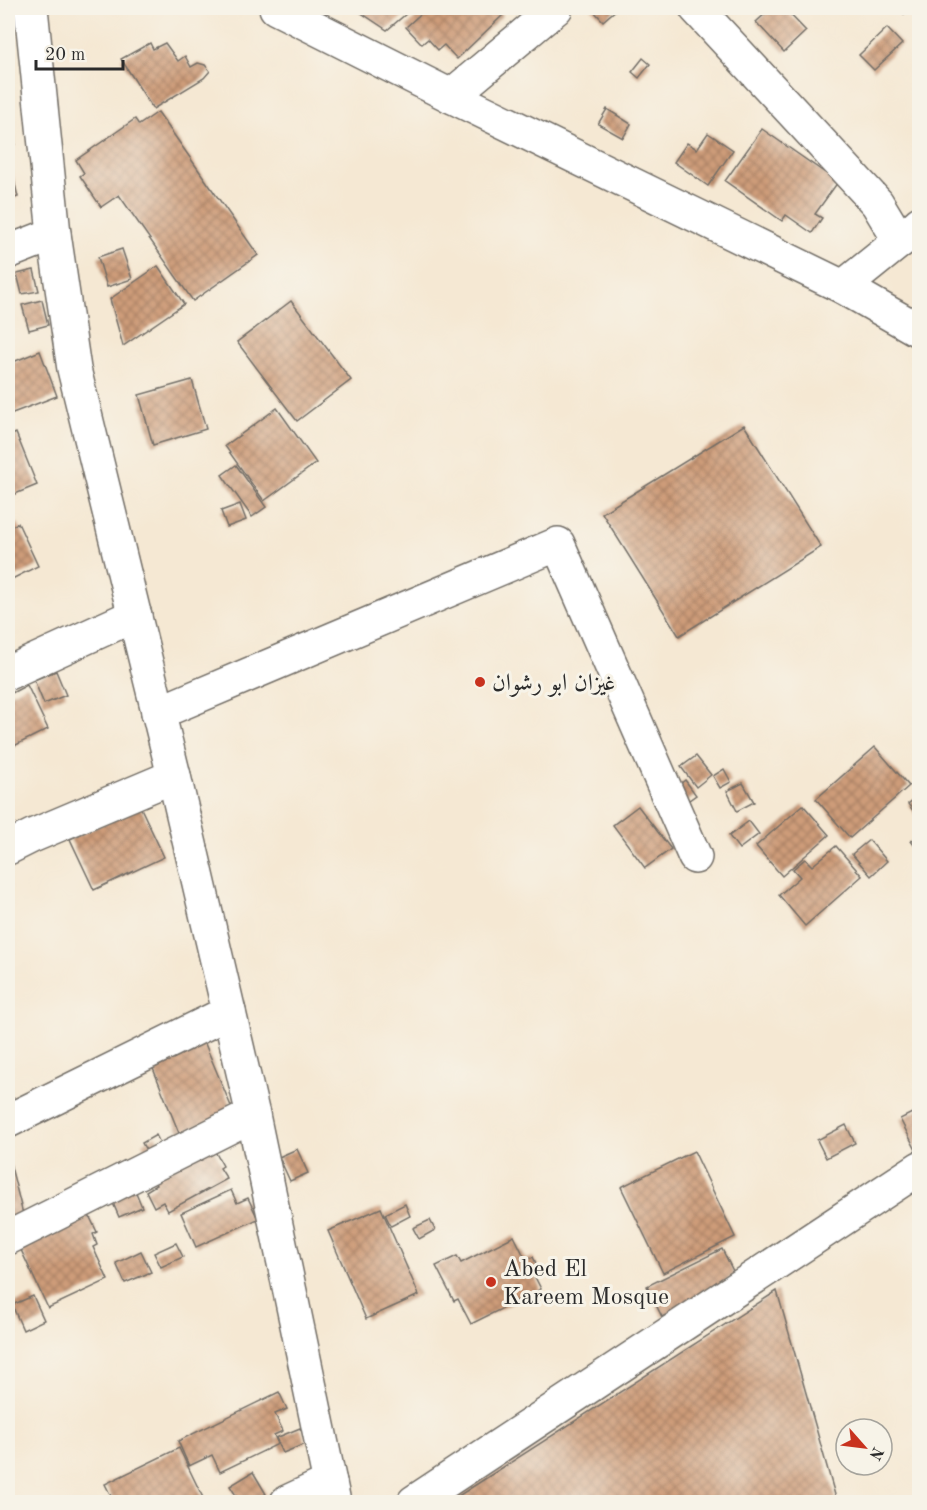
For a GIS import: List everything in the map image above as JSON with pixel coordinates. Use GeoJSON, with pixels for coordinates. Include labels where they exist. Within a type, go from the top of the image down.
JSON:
{"type":"FeatureCollection","features":[{"type":"Feature","properties":{"kind":"street"},"geometry":{"type":"LineString","coordinates":[[31,8],[54,234],[74,369],[174,776],[253,1115],[332,1492],[287,1503]]}},
{"type":"Feature","properties":{"kind":"street"},"geometry":{"type":"LineString","coordinates":[[276,8],[843,287],[920,331]]}},
{"type":"Feature","properties":{"kind":"street"},"geometry":{"type":"LineString","coordinates":[[451,96],[556,8]]}},
{"type":"Feature","properties":{"kind":"street"},"geometry":{"type":"LineString","coordinates":[[696,8],[878,203],[910,232],[843,287]]}},
{"type":"Feature","properties":{"kind":"street"},"geometry":{"type":"LineString","coordinates":[[8,252],[54,234]]}},
{"type":"Feature","properties":{"kind":"street"},"geometry":{"type":"LineString","coordinates":[[158,713],[558,544],[695,857]]}},
{"type":"Feature","properties":{"kind":"street"},"geometry":{"type":"LineString","coordinates":[[8,673],[135,615]]}},
{"type":"Feature","properties":{"kind":"street"},"geometry":{"type":"LineString","coordinates":[[8,848],[174,776]]}},
{"type":"Feature","properties":{"kind":"street"},"geometry":{"type":"LineString","coordinates":[[8,1121],[229,1012]]}},
{"type":"Feature","properties":{"kind":"street"},"geometry":{"type":"LineString","coordinates":[[8,1238],[253,1115]]}},
{"type":"Feature","properties":{"kind":"street"},"geometry":{"type":"LineString","coordinates":[[414,1503],[920,1168]]}},
{"type":"Feature","properties":{"kind":"building"},"geometry":{"type":"Polygon","coordinates":[[[354,8],[413,8],[387,30],[354,8]]]}},
{"type":"Feature","properties":{"kind":"building"},"geometry":{"type":"Polygon","coordinates":[[[427,8],[497,8],[503,15],[457,59],[444,45],[438,50],[428,39],[422,44],[406,27],[427,8]]]}},
{"type":"Feature","properties":{"kind":"building"},"geometry":{"type":"Polygon","coordinates":[[[591,8],[618,8],[603,21],[591,8]]]}},
{"type":"Feature","properties":{"kind":"building"},"geometry":{"type":"Polygon","coordinates":[[[763,8],[784,8],[806,31],[784,52],[756,22],[767,12],[763,8]]]}},
{"type":"Feature","properties":{"kind":"building"},"geometry":{"type":"Polygon","coordinates":[[[899,8],[912,8],[904,14],[899,8]]]}},
{"type":"Feature","properties":{"kind":"building"},"geometry":{"type":"Polygon","coordinates":[[[887,28],[902,44],[874,70],[859,55],[887,28]]]}},
{"type":"Feature","properties":{"kind":"building"},"geometry":{"type":"Polygon","coordinates":[[[150,43],[153,49],[165,43],[178,61],[185,56],[191,67],[198,63],[205,65],[210,71],[204,78],[153,109],[121,59],[150,43]]]}},
{"type":"Feature","properties":{"kind":"building"},"geometry":{"type":"Polygon","coordinates":[[[643,58],[650,64],[639,78],[632,72],[643,58]]]}},
{"type":"Feature","properties":{"kind":"building"},"geometry":{"type":"Polygon","coordinates":[[[607,109],[631,124],[623,138],[598,124],[607,109]]]}},
{"type":"Feature","properties":{"kind":"building"},"geometry":{"type":"Polygon","coordinates":[[[8,110],[15,144],[8,146],[8,110]]]}},
{"type":"Feature","properties":{"kind":"building"},"geometry":{"type":"Polygon","coordinates":[[[158,112],[258,255],[193,301],[119,195],[101,207],[80,176],[84,173],[76,160],[135,119],[139,125],[158,112]]]}},
{"type":"Feature","properties":{"kind":"building"},"geometry":{"type":"Polygon","coordinates":[[[762,129],[838,182],[815,214],[822,218],[812,233],[786,215],[782,221],[725,181],[762,129]]]}},
{"type":"Feature","properties":{"kind":"building"},"geometry":{"type":"Polygon","coordinates":[[[708,133],[733,150],[708,186],[674,162],[687,143],[697,149],[708,133]]]}},
{"type":"Feature","properties":{"kind":"building"},"geometry":{"type":"Polygon","coordinates":[[[8,155],[18,197],[8,200],[8,155]]]}},
{"type":"Feature","properties":{"kind":"building"},"geometry":{"type":"Polygon","coordinates":[[[122,249],[132,279],[107,287],[98,257],[122,249]]]}},
{"type":"Feature","properties":{"kind":"building"},"geometry":{"type":"Polygon","coordinates":[[[158,266],[184,304],[123,346],[110,299],[158,266]]]}},
{"type":"Feature","properties":{"kind":"building"},"geometry":{"type":"Polygon","coordinates":[[[34,270],[39,291],[22,294],[17,274],[34,270]]]}},
{"type":"Feature","properties":{"kind":"building"},"geometry":{"type":"Polygon","coordinates":[[[42,300],[48,325],[29,330],[22,305],[42,300]]]}},
{"type":"Feature","properties":{"kind":"building"},"geometry":{"type":"Polygon","coordinates":[[[291,301],[351,380],[297,421],[237,342],[291,301]]]}},
{"type":"Feature","properties":{"kind":"building"},"geometry":{"type":"Polygon","coordinates":[[[40,351],[57,396],[10,414],[8,364],[40,351]]]}},
{"type":"Feature","properties":{"kind":"building"},"geometry":{"type":"Polygon","coordinates":[[[192,380],[206,429],[153,445],[139,395],[192,380]]]}},
{"type":"Feature","properties":{"kind":"building"},"geometry":{"type":"Polygon","coordinates":[[[277,408],[316,463],[264,501],[225,446],[277,408]]]}},
{"type":"Feature","properties":{"kind":"building"},"geometry":{"type":"Polygon","coordinates":[[[744,425],[821,547],[679,636],[602,513],[744,425]]]}},
{"type":"Feature","properties":{"kind":"building"},"geometry":{"type":"Polygon","coordinates":[[[16,433],[37,485],[8,497],[8,437],[16,433]]]}},
{"type":"Feature","properties":{"kind":"building"},"geometry":{"type":"Polygon","coordinates":[[[236,465],[266,507],[252,517],[222,475],[236,465]]]}},
{"type":"Feature","properties":{"kind":"building"},"geometry":{"type":"Polygon","coordinates":[[[240,504],[246,520],[227,527],[221,511],[240,504]]]}},
{"type":"Feature","properties":{"kind":"building"},"geometry":{"type":"Polygon","coordinates":[[[18,523],[38,566],[8,581],[8,528],[18,523]]]}},
{"type":"Feature","properties":{"kind":"building"},"geometry":{"type":"Polygon","coordinates":[[[56,671],[66,695],[44,704],[34,680],[56,671]]]}},
{"type":"Feature","properties":{"kind":"building"},"geometry":{"type":"Polygon","coordinates":[[[27,685],[48,729],[8,749],[8,695],[27,685]]]}},
{"type":"Feature","properties":{"kind":"building"},"geometry":{"type":"Polygon","coordinates":[[[875,747],[909,786],[850,838],[816,799],[875,747]]]}},
{"type":"Feature","properties":{"kind":"building"},"geometry":{"type":"Polygon","coordinates":[[[696,756],[711,775],[696,787],[681,767],[696,756]]]}},
{"type":"Feature","properties":{"kind":"building"},"geometry":{"type":"Polygon","coordinates":[[[724,769],[731,782],[720,788],[713,776],[724,769]]]}},
{"type":"Feature","properties":{"kind":"building"},"geometry":{"type":"Polygon","coordinates":[[[685,780],[696,795],[682,805],[672,791],[685,780]]]}},
{"type":"Feature","properties":{"kind":"building"},"geometry":{"type":"Polygon","coordinates":[[[743,783],[754,802],[737,811],[727,791],[743,783]]]}},
{"type":"Feature","properties":{"kind":"building"},"geometry":{"type":"Polygon","coordinates":[[[918,796],[920,798],[920,820],[908,804],[918,796]]]}},
{"type":"Feature","properties":{"kind":"building"},"geometry":{"type":"Polygon","coordinates":[[[803,805],[829,835],[782,876],[756,846],[803,805]]]}},
{"type":"Feature","properties":{"kind":"building"},"geometry":{"type":"Polygon","coordinates":[[[140,806],[164,857],[94,890],[70,839],[140,806]]]}},
{"type":"Feature","properties":{"kind":"building"},"geometry":{"type":"Polygon","coordinates":[[[638,806],[671,849],[645,868],[613,825],[638,806]]]}},
{"type":"Feature","properties":{"kind":"building"},"geometry":{"type":"Polygon","coordinates":[[[749,821],[759,834],[739,849],[729,836],[749,821]]]}},
{"type":"Feature","properties":{"kind":"building"},"geometry":{"type":"Polygon","coordinates":[[[920,835],[920,853],[911,841],[920,835]]]}},
{"type":"Feature","properties":{"kind":"building"},"geometry":{"type":"Polygon","coordinates":[[[869,840],[887,861],[871,876],[852,854],[869,840]]]}},
{"type":"Feature","properties":{"kind":"building"},"geometry":{"type":"Polygon","coordinates":[[[836,846],[862,876],[805,926],[779,895],[800,877],[793,869],[805,859],[812,866],[836,846]]]}},
{"type":"Feature","properties":{"kind":"building"},"geometry":{"type":"Polygon","coordinates":[[[203,1039],[233,1111],[179,1133],[150,1061],[203,1039]]]}},
{"type":"Feature","properties":{"kind":"building"},"geometry":{"type":"Polygon","coordinates":[[[920,1109],[920,1148],[916,1150],[900,1119],[920,1109]]]}},
{"type":"Feature","properties":{"kind":"building"},"geometry":{"type":"Polygon","coordinates":[[[846,1125],[855,1143],[826,1158],[817,1140],[846,1125]]]}},
{"type":"Feature","properties":{"kind":"building"},"geometry":{"type":"Polygon","coordinates":[[[156,1135],[162,1147],[148,1154],[142,1143],[156,1135]]]}},
{"type":"Feature","properties":{"kind":"building"},"geometry":{"type":"Polygon","coordinates":[[[212,1146],[223,1166],[220,1168],[227,1179],[168,1211],[163,1202],[154,1207],[146,1191],[156,1185],[153,1179],[212,1146]]]}},
{"type":"Feature","properties":{"kind":"building"},"geometry":{"type":"Polygon","coordinates":[[[297,1149],[308,1173],[290,1181],[279,1157],[297,1149]]]}},
{"type":"Feature","properties":{"kind":"building"},"geometry":{"type":"Polygon","coordinates":[[[694,1151],[735,1237],[663,1273],[621,1187],[694,1151]]]}},
{"type":"Feature","properties":{"kind":"building"},"geometry":{"type":"Polygon","coordinates":[[[8,1155],[23,1214],[8,1218],[8,1155]]]}},
{"type":"Feature","properties":{"kind":"building"},"geometry":{"type":"Polygon","coordinates":[[[133,1185],[142,1207],[119,1217],[110,1196],[133,1185]]]}},
{"type":"Feature","properties":{"kind":"building"},"geometry":{"type":"Polygon","coordinates":[[[231,1190],[237,1203],[248,1198],[258,1219],[196,1247],[181,1213],[231,1190]]]}},
{"type":"Feature","properties":{"kind":"building"},"geometry":{"type":"Polygon","coordinates":[[[405,1204],[410,1216],[391,1226],[385,1214],[405,1204]]]}},
{"type":"Feature","properties":{"kind":"building"},"geometry":{"type":"Polygon","coordinates":[[[84,1205],[97,1232],[93,1234],[97,1245],[93,1247],[108,1280],[48,1308],[15,1237],[84,1205]]]}},
{"type":"Feature","properties":{"kind":"building"},"geometry":{"type":"Polygon","coordinates":[[[381,1208],[419,1295],[366,1319],[328,1231],[381,1208]]]}},
{"type":"Feature","properties":{"kind":"building"},"geometry":{"type":"Polygon","coordinates":[[[430,1220],[435,1230],[419,1239],[413,1228],[430,1220]]]}},
{"type":"Feature","properties":{"kind":"building","name":"Abed El Kareem Mosque"},"geometry":{"type":"Polygon","coordinates":[[[514,1236],[526,1260],[533,1257],[540,1272],[534,1275],[541,1289],[471,1324],[458,1299],[454,1301],[436,1266],[457,1256],[461,1263],[514,1236]]]}},
{"type":"Feature","properties":{"kind":"building"},"geometry":{"type":"Polygon","coordinates":[[[176,1243],[183,1257],[161,1267],[154,1253],[176,1243]]]}},
{"type":"Feature","properties":{"kind":"building"},"geometry":{"type":"Polygon","coordinates":[[[722,1249],[735,1275],[710,1293],[662,1317],[647,1286],[722,1249]]]}},
{"type":"Feature","properties":{"kind":"building"},"geometry":{"type":"Polygon","coordinates":[[[141,1251],[151,1272],[125,1283],[116,1263],[141,1251]]]}},
{"type":"Feature","properties":{"kind":"building"},"geometry":{"type":"Polygon","coordinates":[[[777,1291],[837,1502],[449,1502],[777,1291]]]}},
{"type":"Feature","properties":{"kind":"building"},"geometry":{"type":"Polygon","coordinates":[[[33,1296],[44,1320],[23,1330],[12,1305],[33,1296]]]}},
{"type":"Feature","properties":{"kind":"building"},"geometry":{"type":"Polygon","coordinates":[[[279,1392],[287,1409],[275,1414],[283,1431],[274,1435],[278,1444],[220,1472],[212,1455],[189,1466],[178,1441],[279,1392]]]}},
{"type":"Feature","properties":{"kind":"building"},"geometry":{"type":"Polygon","coordinates":[[[300,1428],[307,1443],[283,1453],[276,1438],[300,1428]]]}},
{"type":"Feature","properties":{"kind":"building"},"geometry":{"type":"Polygon","coordinates":[[[179,1448],[205,1502],[114,1502],[105,1484],[179,1448]]]}},
{"type":"Feature","properties":{"kind":"building"},"geometry":{"type":"Polygon","coordinates":[[[253,1472],[266,1494],[252,1502],[240,1502],[230,1486],[253,1472]]]}},
{"type":"Feature","properties":{"kind":"place","name":"غيزان ابو رشوان"},"geometry":{"type":"Point","coordinates":[480,682]}},
{"type":"Feature","properties":{"kind":"place","name":"Abed El Kareem Mosque"},"geometry":{"type":"Point","coordinates":[491,1282]}}]}
